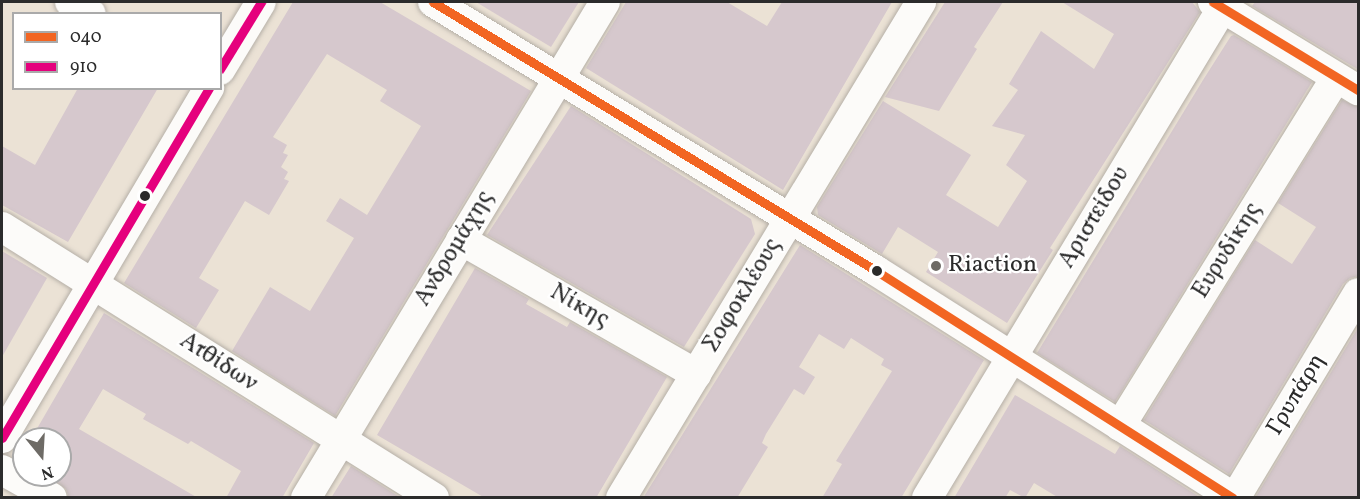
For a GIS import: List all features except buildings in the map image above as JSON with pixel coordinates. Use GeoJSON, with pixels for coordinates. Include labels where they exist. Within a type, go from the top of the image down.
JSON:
{"type":"FeatureCollection","features":[{"type":"Feature","properties":{"kind":"street"},"geometry":{"type":"LineString","coordinates":[[70,2],[88,12]]}},
{"type":"Feature","properties":{"kind":"street"},"geometry":{"type":"LineString","coordinates":[[222,67],[261,2]]}},
{"type":"Feature","properties":{"kind":"street"},"geometry":{"type":"LineString","coordinates":[[433,2],[790,219],[1235,498]]}},
{"type":"Feature","properties":{"kind":"street","name":"Ανδρομάχης"},"geometry":{"type":"LineString","coordinates":[[306,498],[605,2]]}},
{"type":"Feature","properties":{"kind":"street","name":"Σοφοκλέους"},"geometry":{"type":"LineString","coordinates":[[621,498],[921,2]]}},
{"type":"Feature","properties":{"kind":"street"},"geometry":{"type":"LineString","coordinates":[[1221,3],[1347,84]]}},
{"type":"Feature","properties":{"kind":"street","name":"Αριστείδου"},"geometry":{"type":"LineString","coordinates":[[927,498],[1221,3]]}},
{"type":"Feature","properties":{"kind":"street","name":"Ευρυδίκης"},"geometry":{"type":"LineString","coordinates":[[1120,426],[1347,84]]}},
{"type":"Feature","properties":{"kind":"street"},"geometry":{"type":"LineString","coordinates":[[2,438],[208,90]]}},
{"type":"Feature","properties":{"kind":"street","name":"Ατθίδων"},"geometry":{"type":"LineString","coordinates":[[2,228],[434,498]]}},
{"type":"Feature","properties":{"kind":"street","name":"Νίκης"},"geometry":{"type":"LineString","coordinates":[[461,240],[696,374]]}},
{"type":"Feature","properties":{"kind":"street","name":"Γρυπάρη"},"geometry":{"type":"LineString","coordinates":[[1235,498],[1359,293]]}},
{"type":"Feature","properties":{"kind":"street"},"geometry":{"type":"LineString","coordinates":[[2,470],[52,498]]}},
{"type":"Feature","properties":{"kind":"transit line","name":"910"},"geometry":{"type":"LineString","coordinates":[[222,66],[261,2]]}},
{"type":"Feature","properties":{"kind":"transit line","name":"040"},"geometry":{"type":"LineString","coordinates":[[433,2],[875,270],[1233,498]]}},
{"type":"Feature","properties":{"kind":"transit line","name":"040"},"geometry":{"type":"LineString","coordinates":[[1213,2],[1358,90]]}},
{"type":"Feature","properties":{"kind":"transit line","name":"910"},"geometry":{"type":"LineString","coordinates":[[2,438],[208,90]]}},
{"type":"Feature","properties":{"kind":"place","name":"Riaction"},"geometry":{"type":"Point","coordinates":[936,266]}}]}
